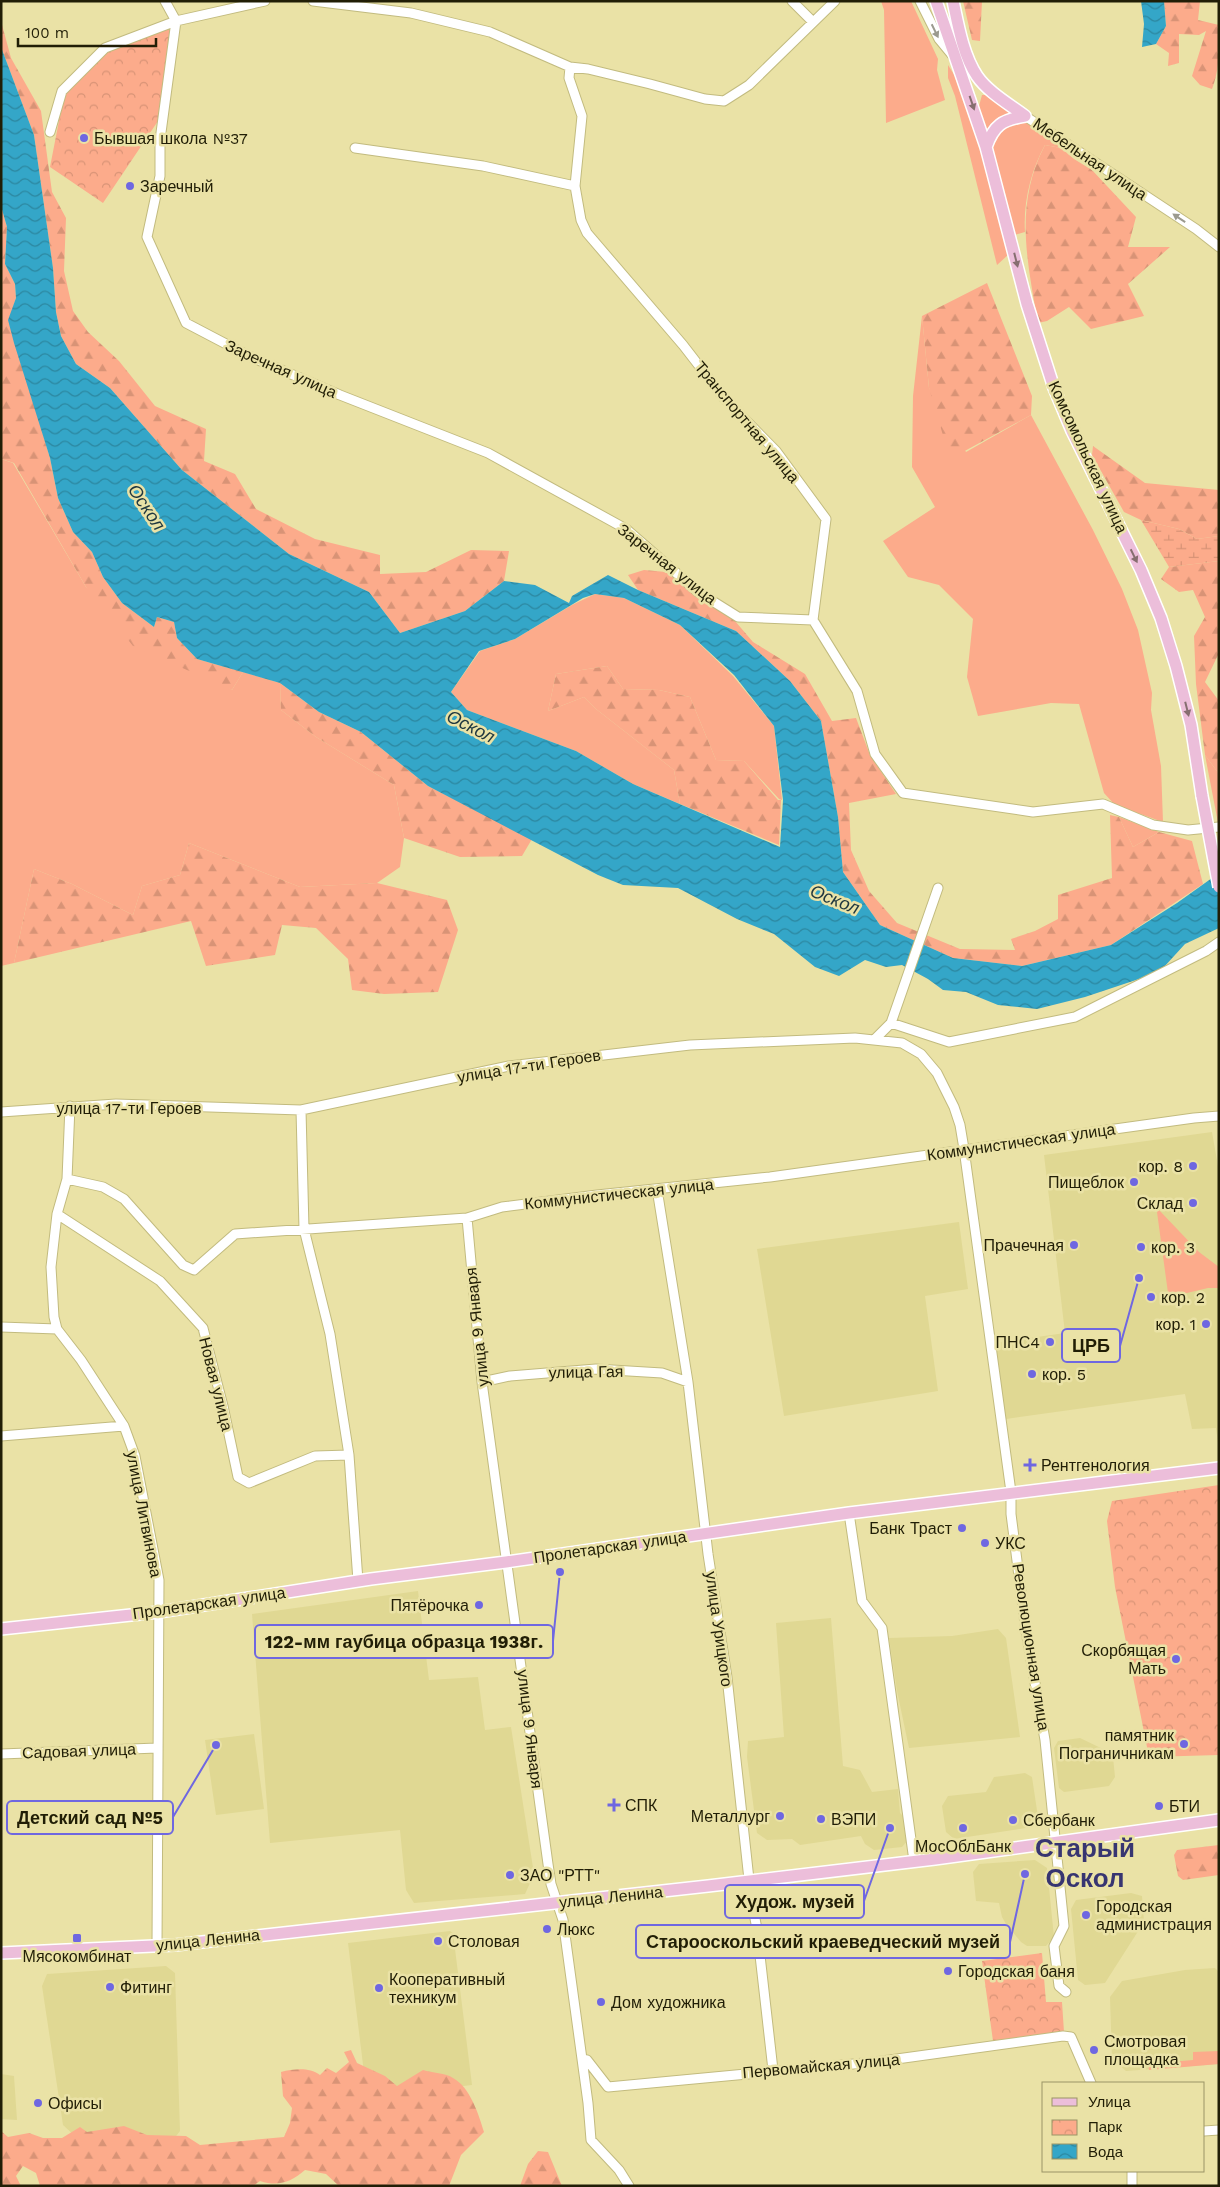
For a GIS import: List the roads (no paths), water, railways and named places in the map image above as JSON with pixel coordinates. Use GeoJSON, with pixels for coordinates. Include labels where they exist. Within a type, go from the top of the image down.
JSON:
{"type":"FeatureCollection","features":[{"type":"Feature","properties":{"kind":"main road","name":"Комсомольская улица"},"geometry":{"type":"LineString","coordinates":[[936,1],[986,147],[1027,304],[1054,388],[1072,431],[1141,570],[1161,618],[1191,725],[1219,887]]}},
{"type":"Feature","properties":{"kind":"main road"},"geometry":{"type":"LineString","coordinates":[[943,24],[957,21],[953,1]]}},
{"type":"Feature","properties":{"kind":"main road","name":"Мебельная улица"},"geometry":{"type":"LineString","coordinates":[[957,21],[970,63],[977,77],[990,90],[1025,116]]}},
{"type":"Feature","properties":{"kind":"main road"},"geometry":{"type":"LineString","coordinates":[[986,147],[992,132],[1001,123],[1009,119],[1025,116]]}},
{"type":"Feature","properties":{"kind":"main road","name":"Пролетарская улица"},"geometry":{"type":"LineString","coordinates":[[1,1629],[159,1612],[358,1581],[849,1513],[1219,1468]]}},
{"type":"Feature","properties":{"kind":"main road","name":"улица Ленина"},"geometry":{"type":"LineString","coordinates":[[1,1953],[157,1946],[557,1903],[914,1861],[1219,1820]]}},
{"type":"Feature","properties":{"kind":"street"},"geometry":{"type":"LineString","coordinates":[[165,1],[176,21]]}},
{"type":"Feature","properties":{"kind":"street"},"geometry":{"type":"LineString","coordinates":[[50,132],[62,91],[105,48],[176,21],[265,1]]}},
{"type":"Feature","properties":{"kind":"street"},"geometry":{"type":"LineString","coordinates":[[313,1],[411,13],[490,32],[570,67],[588,69],[650,84],[705,100],[724,101],[749,85],[835,1]]}},
{"type":"Feature","properties":{"kind":"street"},"geometry":{"type":"LineString","coordinates":[[792,1],[814,22]]}},
{"type":"Feature","properties":{"kind":"street"},"geometry":{"type":"LineString","coordinates":[[920,1],[938,39],[954,58]]}},
{"type":"Feature","properties":{"kind":"street","name":"Заречная улица"},"geometry":{"type":"LineString","coordinates":[[176,21],[160,140],[160,176],[147,237],[186,323],[249,356],[340,396],[488,453],[626,529],[698,592],[738,617],[813,620]]}},
{"type":"Feature","properties":{"kind":"street","name":"Транспортная улица"},"geometry":{"type":"LineString","coordinates":[[570,67],[569,78],[582,116],[575,186],[581,220],[588,233],[683,345],[724,398],[776,451],[826,519],[813,620]]}},
{"type":"Feature","properties":{"kind":"street","name":"Мебельная улица"},"geometry":{"type":"LineString","coordinates":[[1025,116],[1219,246]]}},
{"type":"Feature","properties":{"kind":"street"},"geometry":{"type":"LineString","coordinates":[[355,148],[483,166],[575,186]]}},
{"type":"Feature","properties":{"kind":"street"},"geometry":{"type":"LineString","coordinates":[[813,620],[857,691],[875,754],[903,793],[1033,812],[1103,804],[1153,825],[1188,830],[1219,827]]}},
{"type":"Feature","properties":{"kind":"street"},"geometry":{"type":"LineString","coordinates":[[875,1039],[891,1023],[938,888]]}},
{"type":"Feature","properties":{"kind":"street"},"geometry":{"type":"LineString","coordinates":[[891,1023],[949,1042],[1075,1017],[1206,951],[1219,942]]}},
{"type":"Feature","properties":{"kind":"street","name":"улица 17-ти Героев"},"geometry":{"type":"LineString","coordinates":[[1,1112],[116,1104],[301,1110],[528,1063],[690,1045],[845,1038],[875,1039],[902,1043],[921,1054],[937,1073],[957,1116],[964,1149]]}},
{"type":"Feature","properties":{"kind":"street","name":"улица Литвинова"},"geometry":{"type":"LineString","coordinates":[[70,1106],[67,1179],[58,1214],[51,1267],[54,1317],[57,1329],[81,1360],[124,1426],[135,1456],[157,1570],[159,1612],[157,1946]]}},
{"type":"Feature","properties":{"kind":"street"},"geometry":{"type":"LineString","coordinates":[[301,1110],[304,1229],[330,1334],[349,1455],[358,1581]]}},
{"type":"Feature","properties":{"kind":"street","name":"Коммунистическая улица"},"geometry":{"type":"LineString","coordinates":[[67,1179],[103,1187],[124,1199],[183,1265],[194,1270],[235,1234],[467,1218],[502,1207],[770,1177],[964,1149],[1219,1116]]}},
{"type":"Feature","properties":{"kind":"street","name":"Революционная улица"},"geometry":{"type":"LineString","coordinates":[[964,1149],[1011,1492],[1011,1514],[1026,1631],[1044,1740],[1064,1926],[1054,1946],[1059,1986],[1066,1992]]}},
{"type":"Feature","properties":{"kind":"street","name":"улица Урицкого"},"geometry":{"type":"LineString","coordinates":[[657,1189],[688,1382],[706,1533],[727,1677],[773,2070]]}},
{"type":"Feature","properties":{"kind":"street","name":"Новая улица"},"geometry":{"type":"LineString","coordinates":[[58,1214],[160,1281],[202,1328],[223,1406],[238,1477],[248,1483],[315,1456],[349,1455]]}},
{"type":"Feature","properties":{"kind":"street","name":"улица 9 Января"},"geometry":{"type":"LineString","coordinates":[[467,1218],[482,1382],[506,1562],[549,1871],[562,1920],[582,2059],[591,2140],[619,2170],[629,2186]]}},
{"type":"Feature","properties":{"kind":"street"},"geometry":{"type":"LineString","coordinates":[[1,1327],[57,1329]]}},
{"type":"Feature","properties":{"kind":"street","name":"улица Гая"},"geometry":{"type":"LineString","coordinates":[[482,1382],[510,1376],[596,1369],[662,1373],[688,1382]]}},
{"type":"Feature","properties":{"kind":"street"},"geometry":{"type":"LineString","coordinates":[[1,1436],[124,1426]]}},
{"type":"Feature","properties":{"kind":"street"},"geometry":{"type":"LineString","coordinates":[[849,1513],[862,1601],[882,1628],[914,1861]]}},
{"type":"Feature","properties":{"kind":"street","name":"Садовая улица"},"geometry":{"type":"LineString","coordinates":[[1,1754],[158,1748]]}},
{"type":"Feature","properties":{"kind":"street","name":"Первомайская улица"},"geometry":{"type":"LineString","coordinates":[[582,2059],[587,2060],[608,2086],[875,2062],[1063,2036],[1071,2037],[1091,2082]]}},
{"type":"Feature","properties":{"kind":"street"},"geometry":{"type":"LineString","coordinates":[[1205,2131],[1219,2130]]}},
{"type":"Feature","properties":{"kind":"street"},"geometry":{"type":"LineString","coordinates":[[1132,2172],[1132,2186]]}},
{"type":"Feature","properties":{"kind":"water"},"geometry":{"type":"Polygon","coordinates":[[[1141,1],[1164,1],[1166,26],[1156,44],[1142,47],[1144,24],[1141,1]]]}},
{"type":"Feature","properties":{"kind":"water","name":"Оскол"},"geometry":{"type":"Polygon","coordinates":[[[1,47],[34,135],[53,268],[56,312],[61,336],[76,364],[110,388],[182,470],[289,554],[369,592],[400,633],[465,611],[504,581],[535,585],[569,603],[572,596],[608,575],[638,590],[736,631],[790,681],[821,721],[838,817],[843,872],[880,925],[953,958],[1022,966],[1111,945],[1177,903],[1219,873],[1219,928],[1185,944],[1164,967],[1145,977],[1085,997],[1037,1009],[998,1005],[966,992],[943,990],[928,979],[902,965],[886,967],[865,960],[839,976],[815,967],[774,934],[737,919],[678,888],[623,885],[598,875],[428,786],[361,732],[319,712],[280,683],[197,659],[177,638],[174,622],[157,617],[154,627],[122,603],[103,577],[92,552],[73,532],[58,498],[50,458],[8,320],[16,298],[15,284],[5,264],[7,227],[1,206],[1,47]],[[595,594],[583,598],[515,639],[479,651],[451,692],[467,710],[576,751],[633,784],[780,847],[783,800],[774,726],[734,675],[680,625],[624,598],[595,594]]]}},
{"type":"Feature","properties":{"kind":"place","name":"Бывшая школа №37"},"geometry":{"type":"Point","coordinates":[84,138]}},
{"type":"Feature","properties":{"kind":"place","name":"Заречный"},"geometry":{"type":"Point","coordinates":[130,186]}},
{"type":"Feature","properties":{"kind":"place","name":"кор. 8"},"geometry":{"type":"Point","coordinates":[1193,1166]}},
{"type":"Feature","properties":{"kind":"place","name":"Пищеблок"},"geometry":{"type":"Point","coordinates":[1134,1182]}},
{"type":"Feature","properties":{"kind":"place","name":"Склад"},"geometry":{"type":"Point","coordinates":[1193,1203]}},
{"type":"Feature","properties":{"kind":"place","name":"Прачечная"},"geometry":{"type":"Point","coordinates":[1074,1245]}},
{"type":"Feature","properties":{"kind":"place","name":"кор. 3"},"geometry":{"type":"Point","coordinates":[1141,1247]}},
{"type":"Feature","properties":{"kind":"place","name":"ЦРБ"},"geometry":{"type":"Point","coordinates":[1139,1278]}},
{"type":"Feature","properties":{"kind":"place","name":"кор. 2"},"geometry":{"type":"Point","coordinates":[1151,1297]}},
{"type":"Feature","properties":{"kind":"place","name":"кор. 1"},"geometry":{"type":"Point","coordinates":[1206,1324]}},
{"type":"Feature","properties":{"kind":"place","name":"ПНС4"},"geometry":{"type":"Point","coordinates":[1050,1342]}},
{"type":"Feature","properties":{"kind":"place","name":"кор. 5"},"geometry":{"type":"Point","coordinates":[1032,1374]}},
{"type":"Feature","properties":{"kind":"place","name":"Рентгенология"},"geometry":{"type":"Point","coordinates":[1030,1465]}},
{"type":"Feature","properties":{"kind":"place","name":"Банк Траст"},"geometry":{"type":"Point","coordinates":[962,1528]}},
{"type":"Feature","properties":{"kind":"place","name":"УКС"},"geometry":{"type":"Point","coordinates":[985,1543]}},
{"type":"Feature","properties":{"kind":"place","name":"122-мм гаубица образца 1938г."},"geometry":{"type":"Point","coordinates":[560,1572]}},
{"type":"Feature","properties":{"kind":"place","name":"Пятёрочка"},"geometry":{"type":"Point","coordinates":[479,1605]}},
{"type":"Feature","properties":{"kind":"place","name":"Скорбящая Мать"},"geometry":{"type":"Point","coordinates":[1176,1659]}},
{"type":"Feature","properties":{"kind":"place","name":"памятник Пограничникам"},"geometry":{"type":"Point","coordinates":[1184,1744]}},
{"type":"Feature","properties":{"kind":"place","name":"Детский сад №5"},"geometry":{"type":"Point","coordinates":[216,1745]}},
{"type":"Feature","properties":{"kind":"place","name":"СПК"},"geometry":{"type":"Point","coordinates":[614,1805]}},
{"type":"Feature","properties":{"kind":"place","name":"БТИ"},"geometry":{"type":"Point","coordinates":[1159,1806]}},
{"type":"Feature","properties":{"kind":"place","name":"Металлург"},"geometry":{"type":"Point","coordinates":[780,1816]}},
{"type":"Feature","properties":{"kind":"place","name":"ВЭПИ"},"geometry":{"type":"Point","coordinates":[821,1819]}},
{"type":"Feature","properties":{"kind":"place","name":"Сбербанк"},"geometry":{"type":"Point","coordinates":[1013,1820]}},
{"type":"Feature","properties":{"kind":"place","name":"Худож. музей"},"geometry":{"type":"Point","coordinates":[890,1828]}},
{"type":"Feature","properties":{"kind":"place","name":"МосОблБанк"},"geometry":{"type":"Point","coordinates":[963,1828]}},
{"type":"Feature","properties":{"kind":"place","name":"Старооскольский краеведческий музей"},"geometry":{"type":"Point","coordinates":[1025,1874]}},
{"type":"Feature","properties":{"kind":"place","name":"ЗАО \"РТТ\""},"geometry":{"type":"Point","coordinates":[510,1875]}},
{"type":"Feature","properties":{"kind":"place","name":"Городская администрация"},"geometry":{"type":"Point","coordinates":[1086,1915]}},
{"type":"Feature","properties":{"kind":"place","name":"Люкс"},"geometry":{"type":"Point","coordinates":[547,1929]}},
{"type":"Feature","properties":{"kind":"place","name":"Мясокомбинат"},"geometry":{"type":"Point","coordinates":[77,1938]}},
{"type":"Feature","properties":{"kind":"place","name":"Столовая"},"geometry":{"type":"Point","coordinates":[438,1941]}},
{"type":"Feature","properties":{"kind":"place","name":"Городская баня"},"geometry":{"type":"Point","coordinates":[948,1971]}},
{"type":"Feature","properties":{"kind":"place","name":"Фитинг"},"geometry":{"type":"Point","coordinates":[110,1987]}},
{"type":"Feature","properties":{"kind":"place","name":"Кооперативный техникум"},"geometry":{"type":"Point","coordinates":[379,1988]}},
{"type":"Feature","properties":{"kind":"place","name":"Дом художника"},"geometry":{"type":"Point","coordinates":[601,2002]}},
{"type":"Feature","properties":{"kind":"place","name":"Смотровая площадка"},"geometry":{"type":"Point","coordinates":[1094,2050]}},
{"type":"Feature","properties":{"kind":"place","name":"Офисы"},"geometry":{"type":"Point","coordinates":[38,2103]}},
{"type":"Feature","properties":{"kind":"district","name":"Старый Оскол"},"geometry":{"type":"Point","coordinates":[1085,1863]}}]}
